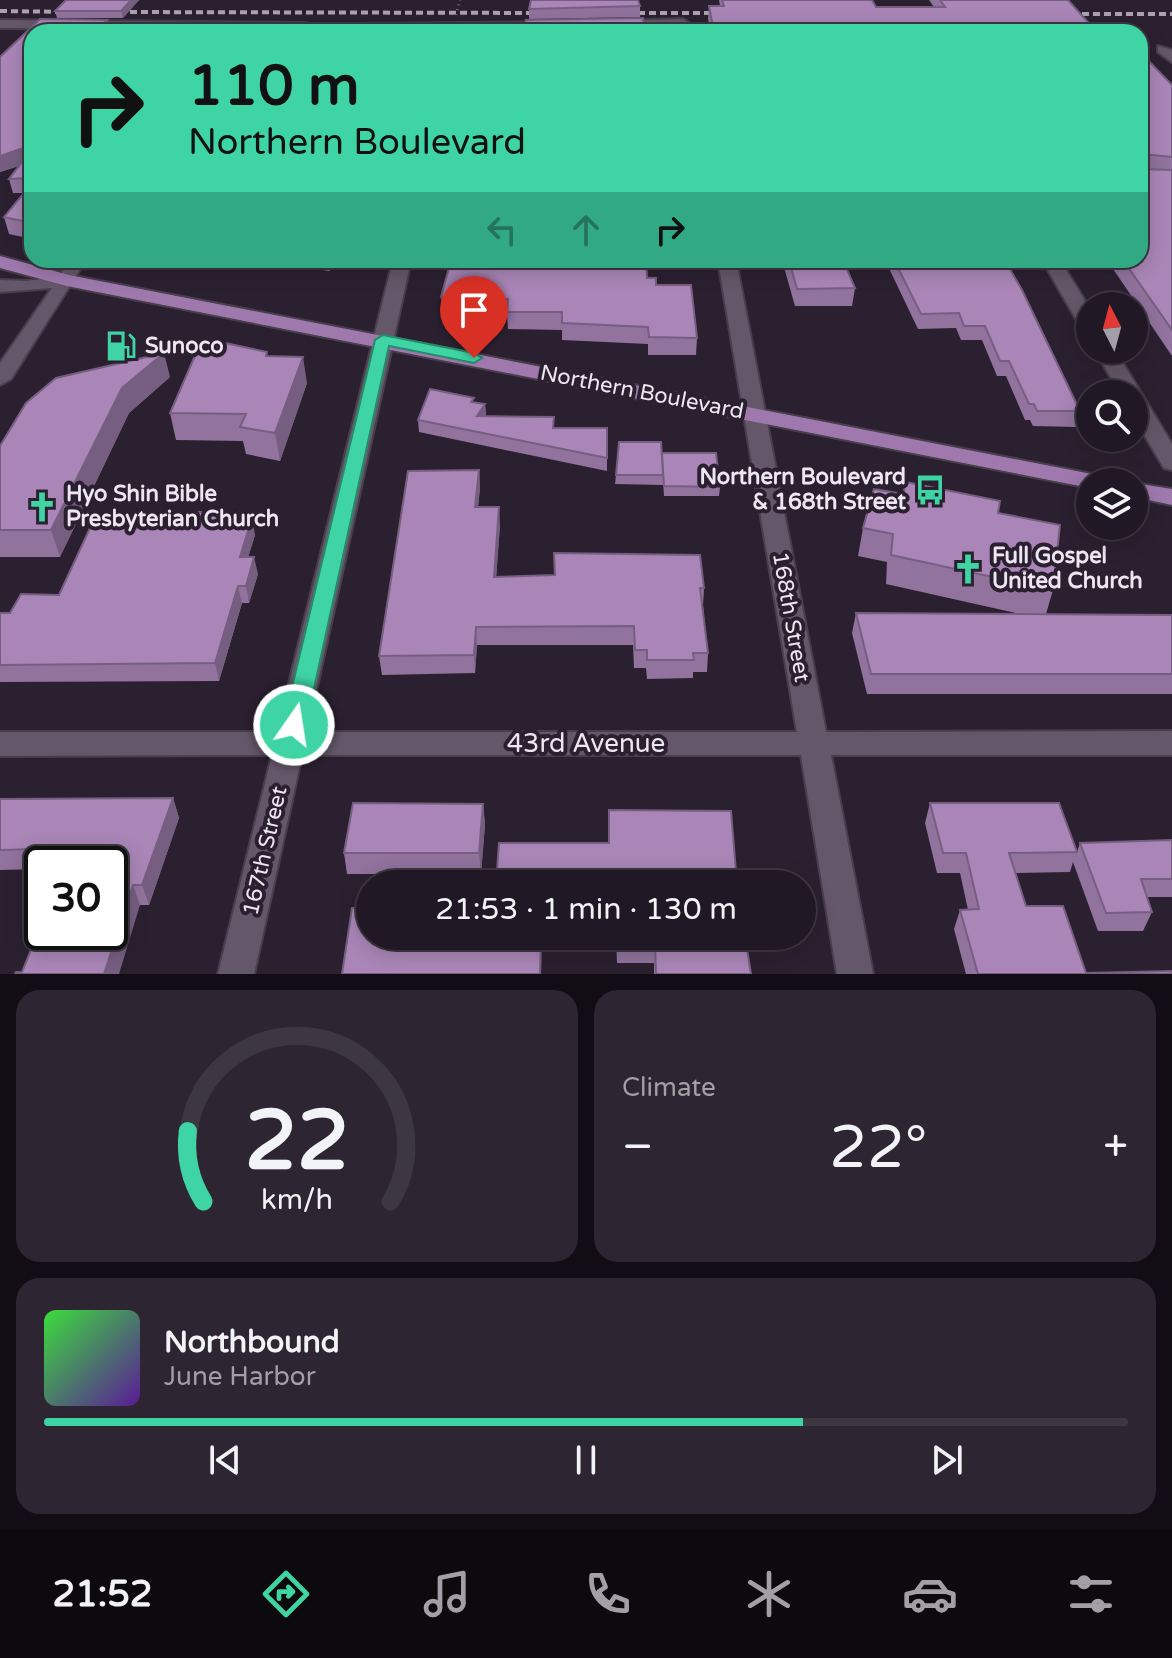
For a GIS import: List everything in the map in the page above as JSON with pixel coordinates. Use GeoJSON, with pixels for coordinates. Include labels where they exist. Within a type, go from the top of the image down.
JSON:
{"type":"FeatureCollection","features":[{"type":"Feature","properties":{"kind":"main road","name":"Northern Boulevard"},"geometry":{"type":"LineString","coordinates":[[0,262],[67,280],[1076,478]]}},
{"type":"Feature","properties":{"kind":"main road"},"geometry":{"type":"LineString","coordinates":[[1148,493],[1172,497]]}},
{"type":"Feature","properties":{"kind":"street"},"geometry":{"type":"LineString","coordinates":[[1,25],[24,26]]}},
{"type":"Feature","properties":{"kind":"street"},"geometry":{"type":"LineString","coordinates":[[0,379],[73,268]]}},
{"type":"Feature","properties":{"kind":"street","name":"167th Street"},"geometry":{"type":"LineString","coordinates":[[236,974],[400,268]]}},
{"type":"Feature","properties":{"kind":"street","name":"168th Street"},"geometry":{"type":"LineString","coordinates":[[728,268],[855,974]]}},
{"type":"Feature","properties":{"kind":"street"},"geometry":{"type":"LineString","coordinates":[[1056,268],[1076,302]]}},
{"type":"Feature","properties":{"kind":"street"},"geometry":{"type":"LineString","coordinates":[[0,286],[27,287],[67,280]]}},
{"type":"Feature","properties":{"kind":"street"},"geometry":{"type":"LineString","coordinates":[[1148,423],[1172,463]]}},
{"type":"Feature","properties":{"kind":"street","name":"43rd Avenue"},"geometry":{"type":"LineString","coordinates":[[0,744],[1172,743]]}},
{"type":"Feature","properties":{"kind":"path"},"geometry":{"type":"LineString","coordinates":[[456,24],[460,0]]}},
{"type":"Feature","properties":{"kind":"building"},"geometry":{"type":"Polygon","coordinates":[[[66,0],[131,0],[121,11],[55,11],[66,0]]]}},
{"type":"Feature","properties":{"kind":"building"},"geometry":{"type":"Polygon","coordinates":[[[531,0],[638,0],[640,6],[529,9],[531,0]]]}},
{"type":"Feature","properties":{"kind":"building"},"geometry":{"type":"Polygon","coordinates":[[[722,0],[872,0],[876,7],[945,7],[940,0],[1068,0],[1090,24],[712,24],[709,6],[724,6],[722,0]]]}},
{"type":"Feature","properties":{"kind":"building"},"geometry":{"type":"Polygon","coordinates":[[[643,18],[644,24],[525,24],[526,20],[643,18]]]}},
{"type":"Feature","properties":{"kind":"building"},"geometry":{"type":"Polygon","coordinates":[[[40,19],[107,20],[103,24],[35,24],[40,19]]]}},
{"type":"Feature","properties":{"kind":"building"},"geometry":{"type":"Polygon","coordinates":[[[24,34],[24,148],[0,156],[0,57],[24,34]]]}},
{"type":"Feature","properties":{"kind":"building"},"geometry":{"type":"Polygon","coordinates":[[[1148,60],[1172,85],[1172,157],[1148,154],[1148,60]]]}},
{"type":"Feature","properties":{"kind":"building"},"geometry":{"type":"Polygon","coordinates":[[[24,159],[24,178],[9,179],[24,159]]]}},
{"type":"Feature","properties":{"kind":"building"},"geometry":{"type":"Polygon","coordinates":[[[1148,169],[1172,170],[1172,330],[1129,268],[1148,268],[1148,169]]]}},
{"type":"Feature","properties":{"kind":"building"},"geometry":{"type":"Polygon","coordinates":[[[24,193],[24,221],[4,217],[24,193]]]}},
{"type":"Feature","properties":{"kind":"building"},"geometry":{"type":"Polygon","coordinates":[[[449,268],[646,268],[647,278],[656,278],[656,285],[691,285],[697,338],[649,337],[648,327],[562,323],[562,312],[507,312],[508,299],[441,297],[449,268]]]}},
{"type":"Feature","properties":{"kind":"building"},"geometry":{"type":"Polygon","coordinates":[[[791,268],[846,268],[855,288],[797,289],[791,268]]]}},
{"type":"Feature","properties":{"kind":"building"},"geometry":{"type":"Polygon","coordinates":[[[898,268],[1010,268],[1076,403],[1076,411],[1037,411],[1034,404],[1029,404],[1009,361],[1000,361],[985,326],[964,326],[959,313],[921,314],[898,268]]]}},
{"type":"Feature","properties":{"kind":"building"},"geometry":{"type":"Polygon","coordinates":[[[211,340],[267,352],[266,356],[303,357],[275,433],[240,427],[246,414],[170,413],[201,342],[211,340]]]}},
{"type":"Feature","properties":{"kind":"building"},"geometry":{"type":"Polygon","coordinates":[[[164,353],[122,388],[51,530],[0,530],[0,446],[26,403],[56,378],[164,353]]]}},
{"type":"Feature","properties":{"kind":"building"},"geometry":{"type":"Polygon","coordinates":[[[430,389],[474,398],[471,402],[485,404],[477,416],[554,417],[553,428],[607,428],[607,458],[418,420],[430,389]]]}},
{"type":"Feature","properties":{"kind":"building"},"geometry":{"type":"Polygon","coordinates":[[[619,442],[661,442],[663,475],[616,475],[619,442]]]}},
{"type":"Feature","properties":{"kind":"building"},"geometry":{"type":"Polygon","coordinates":[[[662,453],[716,453],[720,487],[664,486],[662,453]]]}},
{"type":"Feature","properties":{"kind":"building"},"geometry":{"type":"Polygon","coordinates":[[[479,470],[475,507],[499,507],[494,577],[555,575],[554,553],[700,555],[704,588],[700,588],[708,653],[693,653],[694,660],[647,660],[647,650],[635,650],[634,626],[476,627],[474,655],[379,656],[408,471],[479,470]]]}},
{"type":"Feature","properties":{"kind":"building"},"geometry":{"type":"Polygon","coordinates":[[[906,482],[1000,501],[998,513],[1060,525],[1053,590],[891,555],[893,534],[863,528],[874,489],[903,494],[906,482]]]}},
{"type":"Feature","properties":{"kind":"building"},"geometry":{"type":"Polygon","coordinates":[[[162,512],[248,512],[246,518],[252,518],[240,557],[254,557],[246,586],[238,586],[215,663],[0,665],[0,613],[10,613],[21,594],[59,595],[90,528],[156,528],[162,512]]]}},
{"type":"Feature","properties":{"kind":"building"},"geometry":{"type":"Polygon","coordinates":[[[856,613],[1172,615],[1172,674],[871,674],[856,613]]]}},
{"type":"Feature","properties":{"kind":"building"},"geometry":{"type":"Polygon","coordinates":[[[173,798],[142,885],[133,885],[128,900],[128,846],[24,846],[24,849],[0,850],[0,799],[173,798]]]}},
{"type":"Feature","properties":{"kind":"building"},"geometry":{"type":"Polygon","coordinates":[[[353,803],[483,804],[479,853],[344,853],[353,803]]]}},
{"type":"Feature","properties":{"kind":"building"},"geometry":{"type":"Polygon","coordinates":[[[930,803],[1059,803],[1077,852],[1009,853],[1026,906],[1063,906],[1086,973],[1172,971],[1172,974],[978,974],[960,910],[979,909],[966,853],[943,853],[930,803]]]}},
{"type":"Feature","properties":{"kind":"building"},"geometry":{"type":"Polygon","coordinates":[[[609,810],[731,811],[736,870],[497,870],[499,843],[609,843],[609,810]]]}},
{"type":"Feature","properties":{"kind":"building"},"geometry":{"type":"Polygon","coordinates":[[[1172,840],[1172,879],[1141,879],[1152,912],[1106,913],[1080,843],[1172,840]]]}},
{"type":"Feature","properties":{"kind":"building"},"geometry":{"type":"Polygon","coordinates":[[[352,908],[356,908],[356,950],[541,950],[540,974],[342,974],[352,908]]]}},
{"type":"Feature","properties":{"kind":"building"},"geometry":{"type":"Polygon","coordinates":[[[31,950],[112,950],[104,974],[15,974],[22,972],[31,950]]]}},
{"type":"Feature","properties":{"kind":"building"},"geometry":{"type":"Polygon","coordinates":[[[655,950],[747,950],[751,974],[656,974],[655,950]]]}},
{"type":"Feature","properties":{"kind":"railway"},"geometry":{"type":"LineString","coordinates":[[0,11],[76,12]]}},
{"type":"Feature","properties":{"kind":"railway"},"geometry":{"type":"LineString","coordinates":[[108,12],[552,13]]}},
{"type":"Feature","properties":{"kind":"railway"},"geometry":{"type":"LineString","coordinates":[[616,13],[732,13]]}},
{"type":"Feature","properties":{"kind":"railway"},"geometry":{"type":"LineString","coordinates":[[1060,14],[1172,14]]}},
{"type":"Feature","properties":{"kind":"place","name":"Sunoco"},"geometry":{"type":"Point","coordinates":[121,346]}},
{"type":"Feature","properties":{"kind":"place","name":"Northern Boulevard & 168th Street"},"geometry":{"type":"Point","coordinates":[930,490]}},
{"type":"Feature","properties":{"kind":"place","name":"Hyo Shin Bible Presbyterian Church"},"geometry":{"type":"Point","coordinates":[42,507]}},
{"type":"Feature","properties":{"kind":"place","name":"Full Gospel United Church"},"geometry":{"type":"Point","coordinates":[968,569]}},
{"type":"Feature","properties":{"kind":"route"},"geometry":{"type":"LineString","coordinates":[[294,725],[383,340],[474,358]]}}]}
